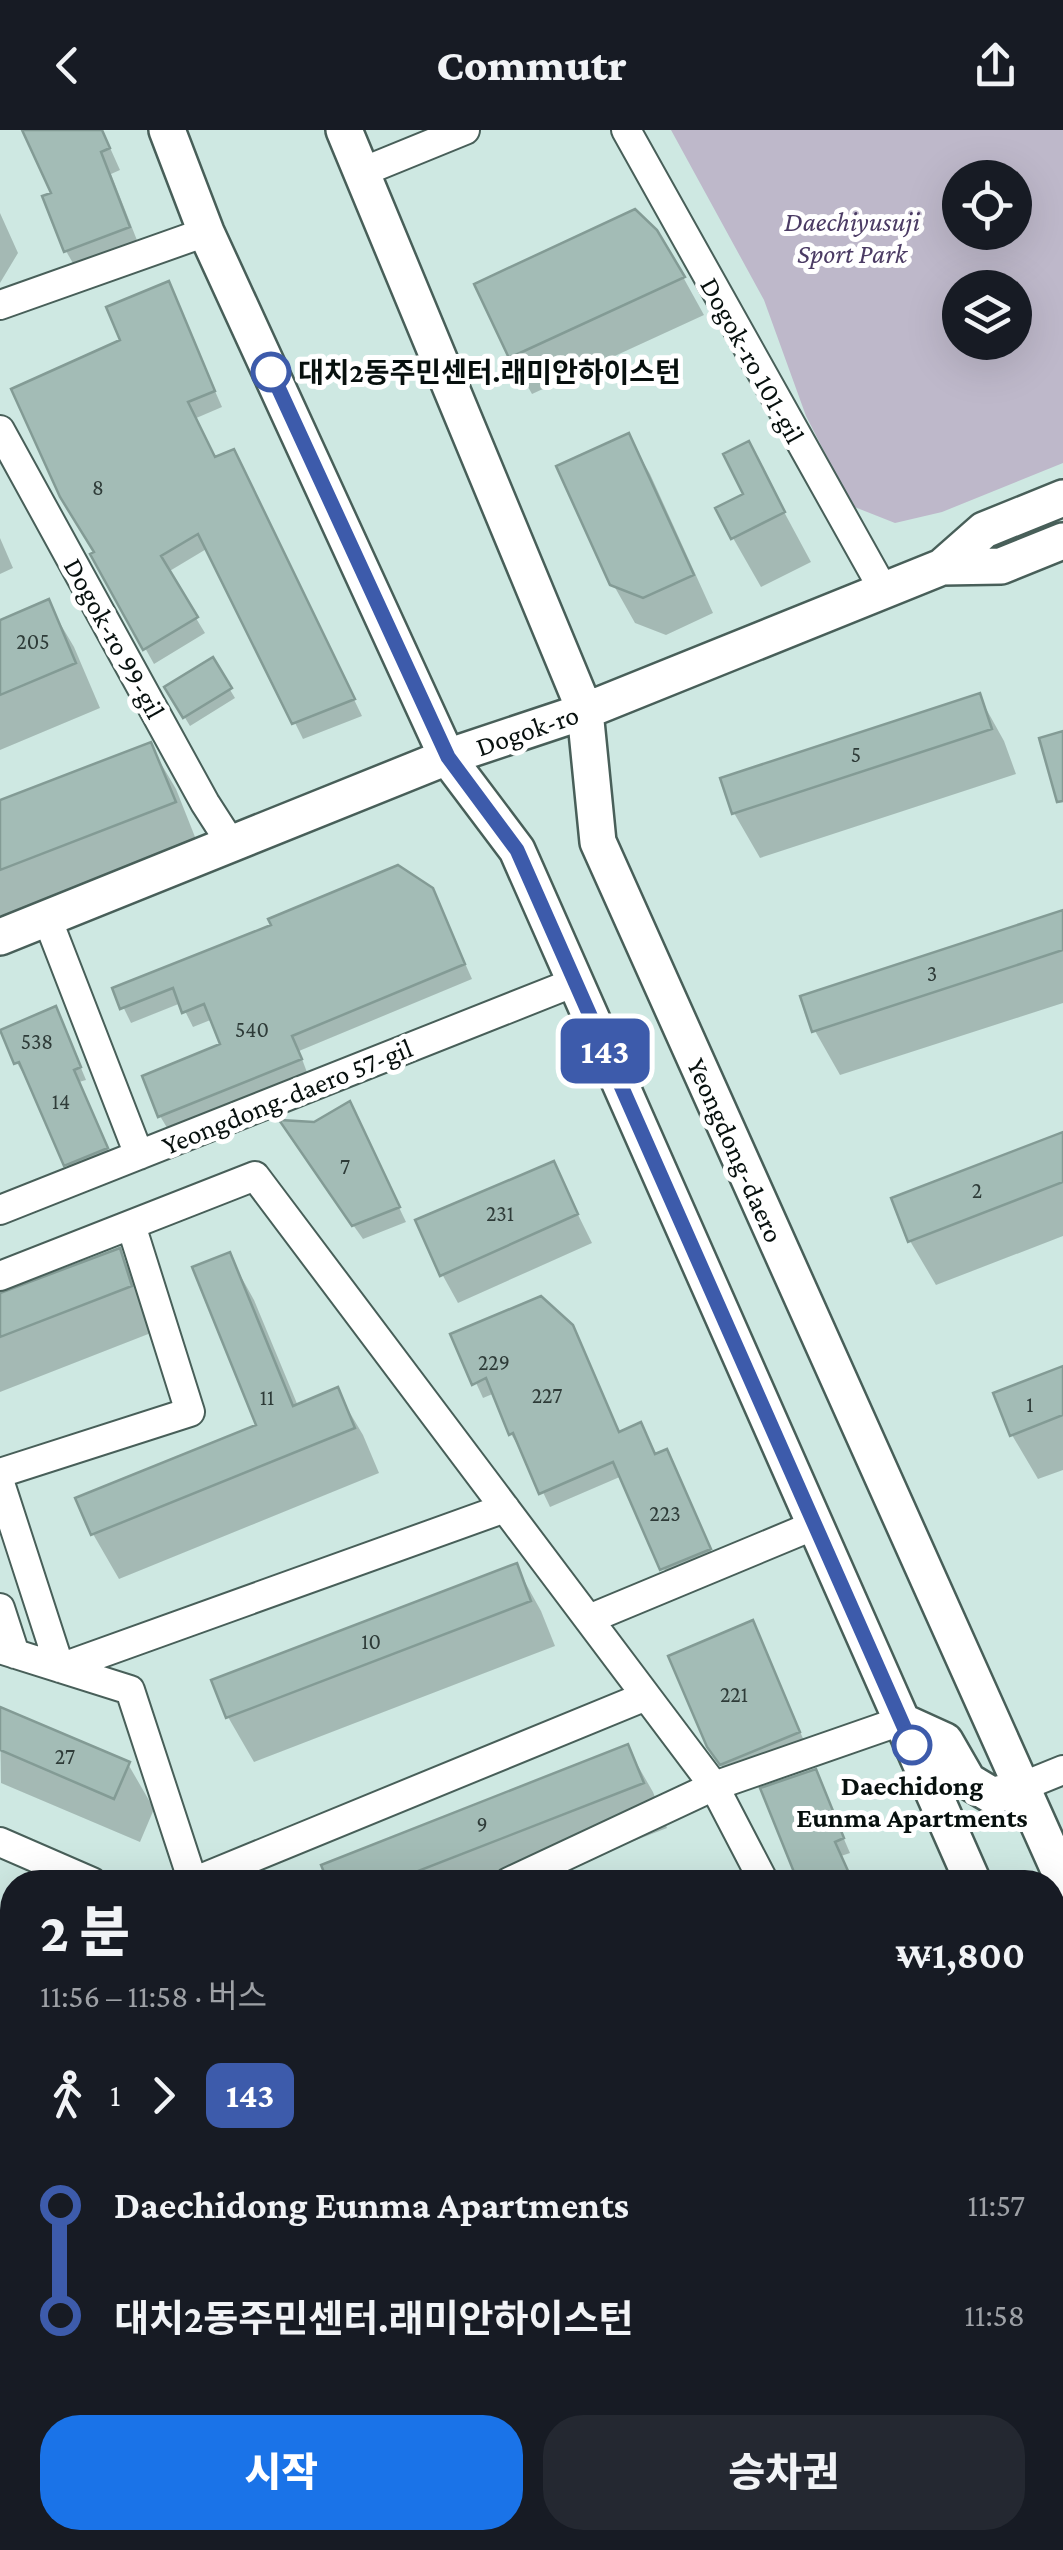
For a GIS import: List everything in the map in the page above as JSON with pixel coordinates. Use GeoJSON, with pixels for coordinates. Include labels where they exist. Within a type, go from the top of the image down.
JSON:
{"type":"FeatureCollection","features":[{"type":"Feature","properties":{"kind":"main road"},"geometry":{"type":"LineString","coordinates":[[167,130],[206,232],[448,757],[517,850],[967,1870]]}},
{"type":"Feature","properties":{"kind":"main road","name":"Yeongdong-daero"},"geometry":{"type":"LineString","coordinates":[[344,130],[585,711],[598,842],[1059,1870]]}},
{"type":"Feature","properties":{"kind":"main road","name":"Dogok-ro"},"geometry":{"type":"LineString","coordinates":[[942,567],[984,530],[1063,498]]}},
{"type":"Feature","properties":{"kind":"main road","name":"Dogok-ro"},"geometry":{"type":"LineString","coordinates":[[0,937],[448,757],[585,711],[883,589],[942,567],[1001,566],[1063,540]]}},
{"type":"Feature","properties":{"kind":"main road"},"geometry":{"type":"LineString","coordinates":[[901,1721],[945,1741],[968,1780],[993,1796],[1020,1787]]}},
{"type":"Feature","properties":{"kind":"street"},"geometry":{"type":"LineString","coordinates":[[362,172],[465,130]]}},
{"type":"Feature","properties":{"kind":"street","name":"Dogok-ro 101-gil"},"geometry":{"type":"LineString","coordinates":[[626,130],[883,589]]}},
{"type":"Feature","properties":{"kind":"street"},"geometry":{"type":"LineString","coordinates":[[0,306],[206,232]]}},
{"type":"Feature","properties":{"kind":"street","name":"Dogok-ro 99-gil"},"geometry":{"type":"LineString","coordinates":[[0,430],[205,803],[232,845]]}},
{"type":"Feature","properties":{"kind":"street"},"geometry":{"type":"LineString","coordinates":[[47,918],[139,1155]]}},
{"type":"Feature","properties":{"kind":"street","name":"Yeongdong-daero 57-gil"},"geometry":{"type":"LineString","coordinates":[[0,1210],[575,982]]}},
{"type":"Feature","properties":{"kind":"street"},"geometry":{"type":"LineString","coordinates":[[0,1276],[256,1176],[714,1786],[758,1870]]}},
{"type":"Feature","properties":{"kind":"street"},"geometry":{"type":"LineString","coordinates":[[0,1473],[190,1412],[130,1225]]}},
{"type":"Feature","properties":{"kind":"street"},"geometry":{"type":"LineString","coordinates":[[0,1483],[60,1668]]}},
{"type":"Feature","properties":{"kind":"street"},"geometry":{"type":"LineString","coordinates":[[60,1668],[505,1508]]}},
{"type":"Feature","properties":{"kind":"street"},"geometry":{"type":"LineString","coordinates":[[589,1619],[815,1524]]}},
{"type":"Feature","properties":{"kind":"street"},"geometry":{"type":"LineString","coordinates":[[0,1608],[7,1651],[130,1690]]}},
{"type":"Feature","properties":{"kind":"street"},"geometry":{"type":"LineString","coordinates":[[132,1642],[130,1690],[189,1870]]}},
{"type":"Feature","properties":{"kind":"street"},"geometry":{"type":"LineString","coordinates":[[222,1870],[646,1696]]}},
{"type":"Feature","properties":{"kind":"street"},"geometry":{"type":"LineString","coordinates":[[535,1870],[714,1786],[901,1721]]}},
{"type":"Feature","properties":{"kind":"street"},"geometry":{"type":"LineString","coordinates":[[1020,1787],[1063,1770]]}},
{"type":"Feature","properties":{"kind":"street"},"geometry":{"type":"LineString","coordinates":[[0,1842],[64,1870]]}},
{"type":"Feature","properties":{"kind":"green space","name":"Daechiyusuji Sport Park"},"geometry":{"type":"Polygon","coordinates":[[[671,130],[1063,130],[1063,463],[942,512],[895,523],[852,506],[806,416],[764,300],[671,130]]]}},
{"type":"Feature","properties":{"kind":"building"},"geometry":{"type":"Polygon","coordinates":[[[22,130],[102,130],[110,148],[101,152],[130,227],[64,252],[42,196],[51,193],[22,130]]]}},
{"type":"Feature","properties":{"kind":"building"},"geometry":{"type":"Polygon","coordinates":[[[635,209],[657,230],[685,277],[509,358],[474,284],[635,209]]]}},
{"type":"Feature","properties":{"kind":"building"},"geometry":{"type":"Polygon","coordinates":[[[169,281],[215,391],[188,402],[215,457],[234,449],[355,699],[292,724],[198,534],[161,556],[198,617],[143,650],[90,554],[94,552],[60,497],[11,389],[120,340],[106,307],[169,281]]]}},
{"type":"Feature","properties":{"kind":"building"},"geometry":{"type":"Polygon","coordinates":[[[629,433],[694,575],[643,598],[610,585],[556,466],[629,433]]]}},
{"type":"Feature","properties":{"kind":"building"},"geometry":{"type":"Polygon","coordinates":[[[749,441],[785,512],[731,539],[715,508],[743,494],[723,454],[749,441]]]}},
{"type":"Feature","properties":{"kind":"building"},"geometry":{"type":"Polygon","coordinates":[[[49,599],[76,663],[0,695],[0,620],[49,599]]]}},
{"type":"Feature","properties":{"kind":"building"},"geometry":{"type":"Polygon","coordinates":[[[213,657],[232,688],[183,718],[164,687],[213,657]]]}},
{"type":"Feature","properties":{"kind":"building"},"geometry":{"type":"Polygon","coordinates":[[[980,693],[992,729],[732,814],[720,778],[980,693]]]}},
{"type":"Feature","properties":{"kind":"building"},"geometry":{"type":"Polygon","coordinates":[[[1063,731],[1063,801],[1057,802],[1039,738],[1063,731]]]}},
{"type":"Feature","properties":{"kind":"building"},"geometry":{"type":"Polygon","coordinates":[[[151,742],[176,802],[0,870],[0,800],[151,742]]]}},
{"type":"Feature","properties":{"kind":"building"},"geometry":{"type":"Polygon","coordinates":[[[398,865],[433,888],[465,964],[292,1036],[302,1059],[158,1117],[142,1076],[220,1044],[204,1004],[182,1013],[173,988],[120,1009],[112,988],[271,925],[268,919],[398,865]]]}},
{"type":"Feature","properties":{"kind":"building"},"geometry":{"type":"Polygon","coordinates":[[[1063,910],[1063,950],[812,1032],[800,996],[1063,910]]]}},
{"type":"Feature","properties":{"kind":"building"},"geometry":{"type":"Polygon","coordinates":[[[56,1006],[81,1067],[74,1070],[108,1148],[64,1166],[19,1062],[14,1064],[0,1030],[56,1006]]]}},
{"type":"Feature","properties":{"kind":"building"},"geometry":{"type":"Polygon","coordinates":[[[350,1101],[400,1207],[352,1226],[279,1120],[314,1122],[350,1101]]]}},
{"type":"Feature","properties":{"kind":"building"},"geometry":{"type":"Polygon","coordinates":[[[1063,1132],[1063,1182],[908,1242],[891,1198],[1063,1132]]]}},
{"type":"Feature","properties":{"kind":"building"},"geometry":{"type":"Polygon","coordinates":[[[554,1161],[578,1214],[440,1276],[415,1220],[554,1161]]]}},
{"type":"Feature","properties":{"kind":"building"},"geometry":{"type":"Polygon","coordinates":[[[120,1248],[132,1286],[0,1337],[0,1293],[120,1248]]]}},
{"type":"Feature","properties":{"kind":"building"},"geometry":{"type":"Polygon","coordinates":[[[230,1252],[293,1406],[338,1387],[355,1428],[91,1535],[75,1498],[256,1425],[192,1267],[230,1252]]]}},
{"type":"Feature","properties":{"kind":"building"},"geometry":{"type":"Polygon","coordinates":[[[541,1296],[573,1325],[619,1432],[641,1422],[655,1454],[667,1449],[711,1549],[660,1570],[613,1462],[539,1494],[486,1378],[472,1385],[450,1334],[541,1296]]]}},
{"type":"Feature","properties":{"kind":"building"},"geometry":{"type":"Polygon","coordinates":[[[1063,1366],[1063,1415],[1010,1436],[993,1393],[1063,1366]]]}},
{"type":"Feature","properties":{"kind":"building"},"geometry":{"type":"Polygon","coordinates":[[[517,1563],[531,1601],[226,1718],[211,1680],[517,1563]]]}},
{"type":"Feature","properties":{"kind":"building"},"geometry":{"type":"Polygon","coordinates":[[[753,1620],[800,1732],[720,1765],[707,1747],[668,1656],[753,1620]]]}},
{"type":"Feature","properties":{"kind":"building"},"geometry":{"type":"Polygon","coordinates":[[[0,1707],[130,1762],[114,1799],[0,1750],[0,1707]]]}},
{"type":"Feature","properties":{"kind":"building"},"geometry":{"type":"Polygon","coordinates":[[[628,1744],[644,1783],[421,1870],[323,1870],[321,1865],[628,1744]]]}},
{"type":"Feature","properties":{"kind":"building"},"geometry":{"type":"Polygon","coordinates":[[[816,1769],[844,1838],[835,1842],[848,1870],[793,1870],[760,1788],[816,1769]]]}},
{"type":"Feature","properties":{"kind":"bus line","name":"143"},"geometry":{"type":"LineString","coordinates":[[271,372],[448,757],[517,850],[912,1745]]}},
{"type":"Feature","properties":{"kind":"place","name":"대치2동주민센터.래미안하이스턴"},"geometry":{"type":"Point","coordinates":[271,372]}},
{"type":"Feature","properties":{"kind":"place","name":"Daechidong Eunma Apartments"},"geometry":{"type":"Point","coordinates":[912,1745]}}]}
